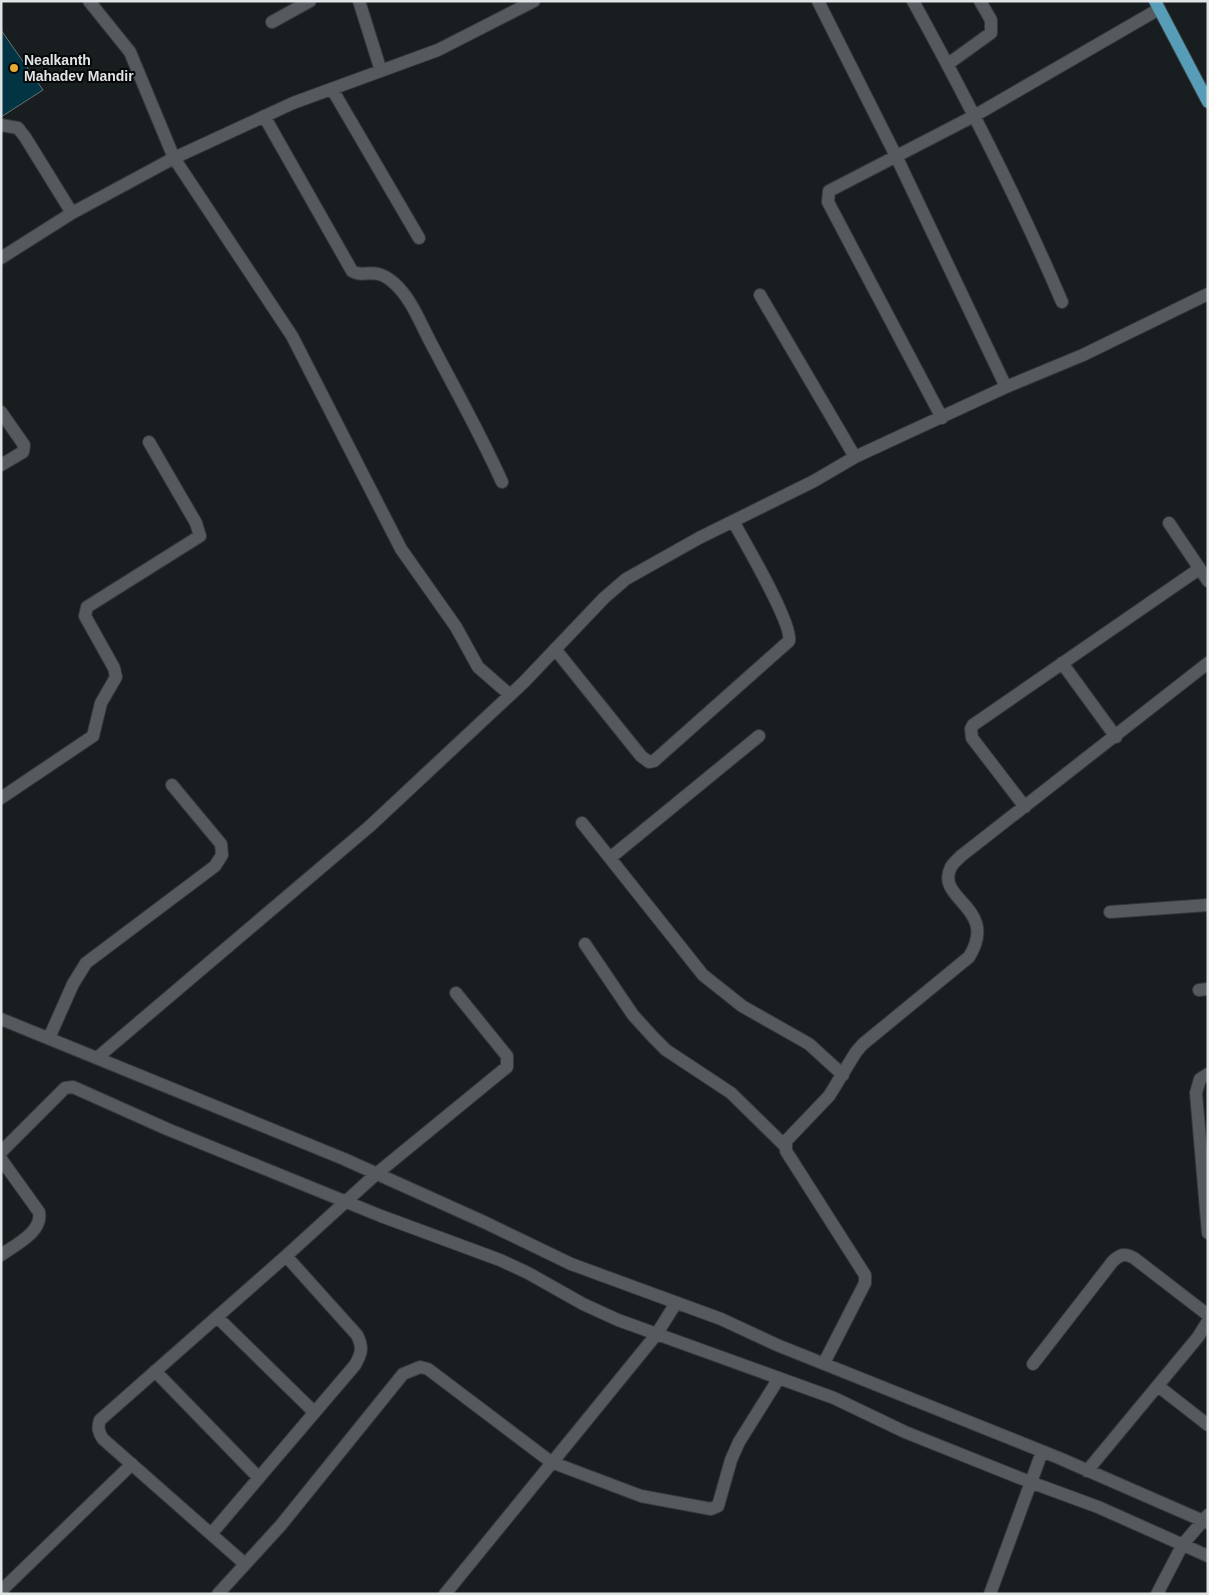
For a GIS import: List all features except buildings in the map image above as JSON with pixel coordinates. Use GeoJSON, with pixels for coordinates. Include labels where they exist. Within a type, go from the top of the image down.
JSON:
{"type":"FeatureCollection","features":[{"type":"Feature","properties":{"kind":"main road"},"geometry":{"type":"LineString","coordinates":[[1157,5],[1208,102]]}},
{"type":"Feature","properties":{"kind":"street"},"geometry":{"type":"LineString","coordinates":[[89,1],[130,52],[174,158],[292,336],[408,560],[456,627],[478,667],[510,695]]}},
{"type":"Feature","properties":{"kind":"street"},"geometry":{"type":"LineString","coordinates":[[272,22],[310,1]]}},
{"type":"Feature","properties":{"kind":"street"},"geometry":{"type":"LineString","coordinates":[[359,1],[381,71]]}},
{"type":"Feature","properties":{"kind":"street"},"geometry":{"type":"LineString","coordinates":[[1,258],[72,213],[174,158],[264,116],[438,50],[534,1]]}},
{"type":"Feature","properties":{"kind":"street"},"geometry":{"type":"LineString","coordinates":[[818,1],[896,156],[1006,387]]}},
{"type":"Feature","properties":{"kind":"street"},"geometry":{"type":"LineString","coordinates":[[913,1],[948,64],[1031,231],[1062,302]]}},
{"type":"Feature","properties":{"kind":"street"},"geometry":{"type":"LineString","coordinates":[[948,64],[991,33],[991,20],[980,1]]}},
{"type":"Feature","properties":{"kind":"street"},"geometry":{"type":"LineString","coordinates":[[942,418],[828,202],[831,189],[974,116],[1157,5]]}},
{"type":"Feature","properties":{"kind":"street"},"geometry":{"type":"LineString","coordinates":[[332,89],[419,238]]}},
{"type":"Feature","properties":{"kind":"street"},"geometry":{"type":"LineString","coordinates":[[264,116],[352,271],[357,274],[374,272],[383,274],[405,295],[483,440],[502,482]]}},
{"type":"Feature","properties":{"kind":"street"},"geometry":{"type":"LineString","coordinates":[[1,125],[18,128],[72,213]]}},
{"type":"Feature","properties":{"kind":"street"},"geometry":{"type":"LineString","coordinates":[[98,1058],[370,826],[510,695],[604,598],[626,579],[733,521],[814,481],[855,457],[1006,387],[1083,355],[1208,294]]}},
{"type":"Feature","properties":{"kind":"street"},"geometry":{"type":"LineString","coordinates":[[760,295],[855,457]]}},
{"type":"Feature","properties":{"kind":"street"},"geometry":{"type":"LineString","coordinates":[[1,412],[24,445],[23,452],[1,465]]}},
{"type":"Feature","properties":{"kind":"street"},"geometry":{"type":"LineString","coordinates":[[1,798],[93,736],[101,703],[116,677],[114,668],[84,616],[87,607],[200,536],[196,523],[149,442]]}},
{"type":"Feature","properties":{"kind":"street"},"geometry":{"type":"LineString","coordinates":[[556,649],[641,756],[645,760],[654,761],[789,641],[788,630],[770,591],[733,521]]}},
{"type":"Feature","properties":{"kind":"street"},"geometry":{"type":"LineString","coordinates":[[1169,523],[1208,582]]}},
{"type":"Feature","properties":{"kind":"street"},"geometry":{"type":"LineString","coordinates":[[1025,807],[972,738],[971,729],[973,725],[1199,569]]}},
{"type":"Feature","properties":{"kind":"street"},"geometry":{"type":"LineString","coordinates":[[1062,663],[1116,737]]}},
{"type":"Feature","properties":{"kind":"street"},"geometry":{"type":"LineString","coordinates":[[785,1146],[788,1137],[829,1096],[863,1044],[968,957],[977,944],[979,934],[976,922],[950,887],[951,868],[961,856],[1116,737],[1208,663]]}},
{"type":"Feature","properties":{"kind":"street"},"geometry":{"type":"LineString","coordinates":[[610,858],[758,736]]}},
{"type":"Feature","properties":{"kind":"street"},"geometry":{"type":"LineString","coordinates":[[48,1038],[73,984],[86,963],[215,866],[222,855],[221,844],[172,785]]}},
{"type":"Feature","properties":{"kind":"street"},"geometry":{"type":"LineString","coordinates":[[582,823],[704,975],[742,1006],[810,1044],[843,1075]]}},
{"type":"Feature","properties":{"kind":"street"},"geometry":{"type":"LineString","coordinates":[[1110,912],[1208,905]]}},
{"type":"Feature","properties":{"kind":"street"},"geometry":{"type":"LineString","coordinates":[[585,944],[634,1015],[653,1037],[682,1061],[730,1093],[785,1146],[865,1275],[865,1283],[824,1363]]}},
{"type":"Feature","properties":{"kind":"street"},"geometry":{"type":"LineString","coordinates":[[245,1564],[103,1439],[99,1433],[98,1425],[100,1420],[356,1194],[375,1175],[507,1067],[507,1056],[456,992]]}},
{"type":"Feature","properties":{"kind":"street"},"geometry":{"type":"LineString","coordinates":[[1,1019],[344,1160],[484,1222],[571,1264],[721,1319],[777,1345],[824,1363],[1040,1457],[1087,1471],[1198,1528],[1208,1556]]}},
{"type":"Feature","properties":{"kind":"street"},"geometry":{"type":"LineString","coordinates":[[1208,1074],[1200,1079],[1196,1093],[1208,1232]]}},
{"type":"Feature","properties":{"kind":"street"},"geometry":{"type":"LineString","coordinates":[[1,1152],[65,1088],[70,1086],[228,1154],[356,1194],[381,1216],[528,1272],[583,1304],[662,1325],[779,1378],[834,1398],[905,1432],[1031,1478],[1098,1507],[1198,1528]]}},
{"type":"Feature","properties":{"kind":"street"},"geometry":{"type":"LineString","coordinates":[[1,1159],[39,1212],[40,1218],[34,1230],[1,1255]]}},
{"type":"Feature","properties":{"kind":"street"},"geometry":{"type":"LineString","coordinates":[[1034,1364],[1113,1261],[1120,1255],[1127,1254],[1134,1258],[1208,1315]]}},
{"type":"Feature","properties":{"kind":"street"},"geometry":{"type":"LineString","coordinates":[[211,1534],[355,1365],[362,1346],[357,1335],[286,1256]]}},
{"type":"Feature","properties":{"kind":"street"},"geometry":{"type":"LineString","coordinates":[[445,1594],[662,1325],[676,1303]]}},
{"type":"Feature","properties":{"kind":"street"},"geometry":{"type":"LineString","coordinates":[[217,1317],[314,1412]]}},
{"type":"Feature","properties":{"kind":"street"},"geometry":{"type":"LineString","coordinates":[[1087,1471],[1198,1337],[1208,1321]]}},
{"type":"Feature","properties":{"kind":"street"},"geometry":{"type":"LineString","coordinates":[[218,1594],[281,1525],[403,1374],[411,1369],[428,1369],[551,1462],[641,1496],[714,1509],[718,1506],[731,1460],[739,1442],[779,1378]]}},
{"type":"Feature","properties":{"kind":"street"},"geometry":{"type":"LineString","coordinates":[[156,1371],[259,1478]]}},
{"type":"Feature","properties":{"kind":"street"},"geometry":{"type":"LineString","coordinates":[[1158,1386],[1208,1425]]}},
{"type":"Feature","properties":{"kind":"street"},"geometry":{"type":"LineString","coordinates":[[990,1594],[1040,1457]]}},
{"type":"Feature","properties":{"kind":"street"},"geometry":{"type":"LineString","coordinates":[[1,1591],[132,1464]]}},
{"type":"Feature","properties":{"kind":"street"},"geometry":{"type":"LineString","coordinates":[[1157,1594],[1198,1528]]}},
{"type":"Feature","properties":{"kind":"place","name":"Nealkanth Mahadev Mandir"},"geometry":{"type":"Point","coordinates":[14,68]}}]}
